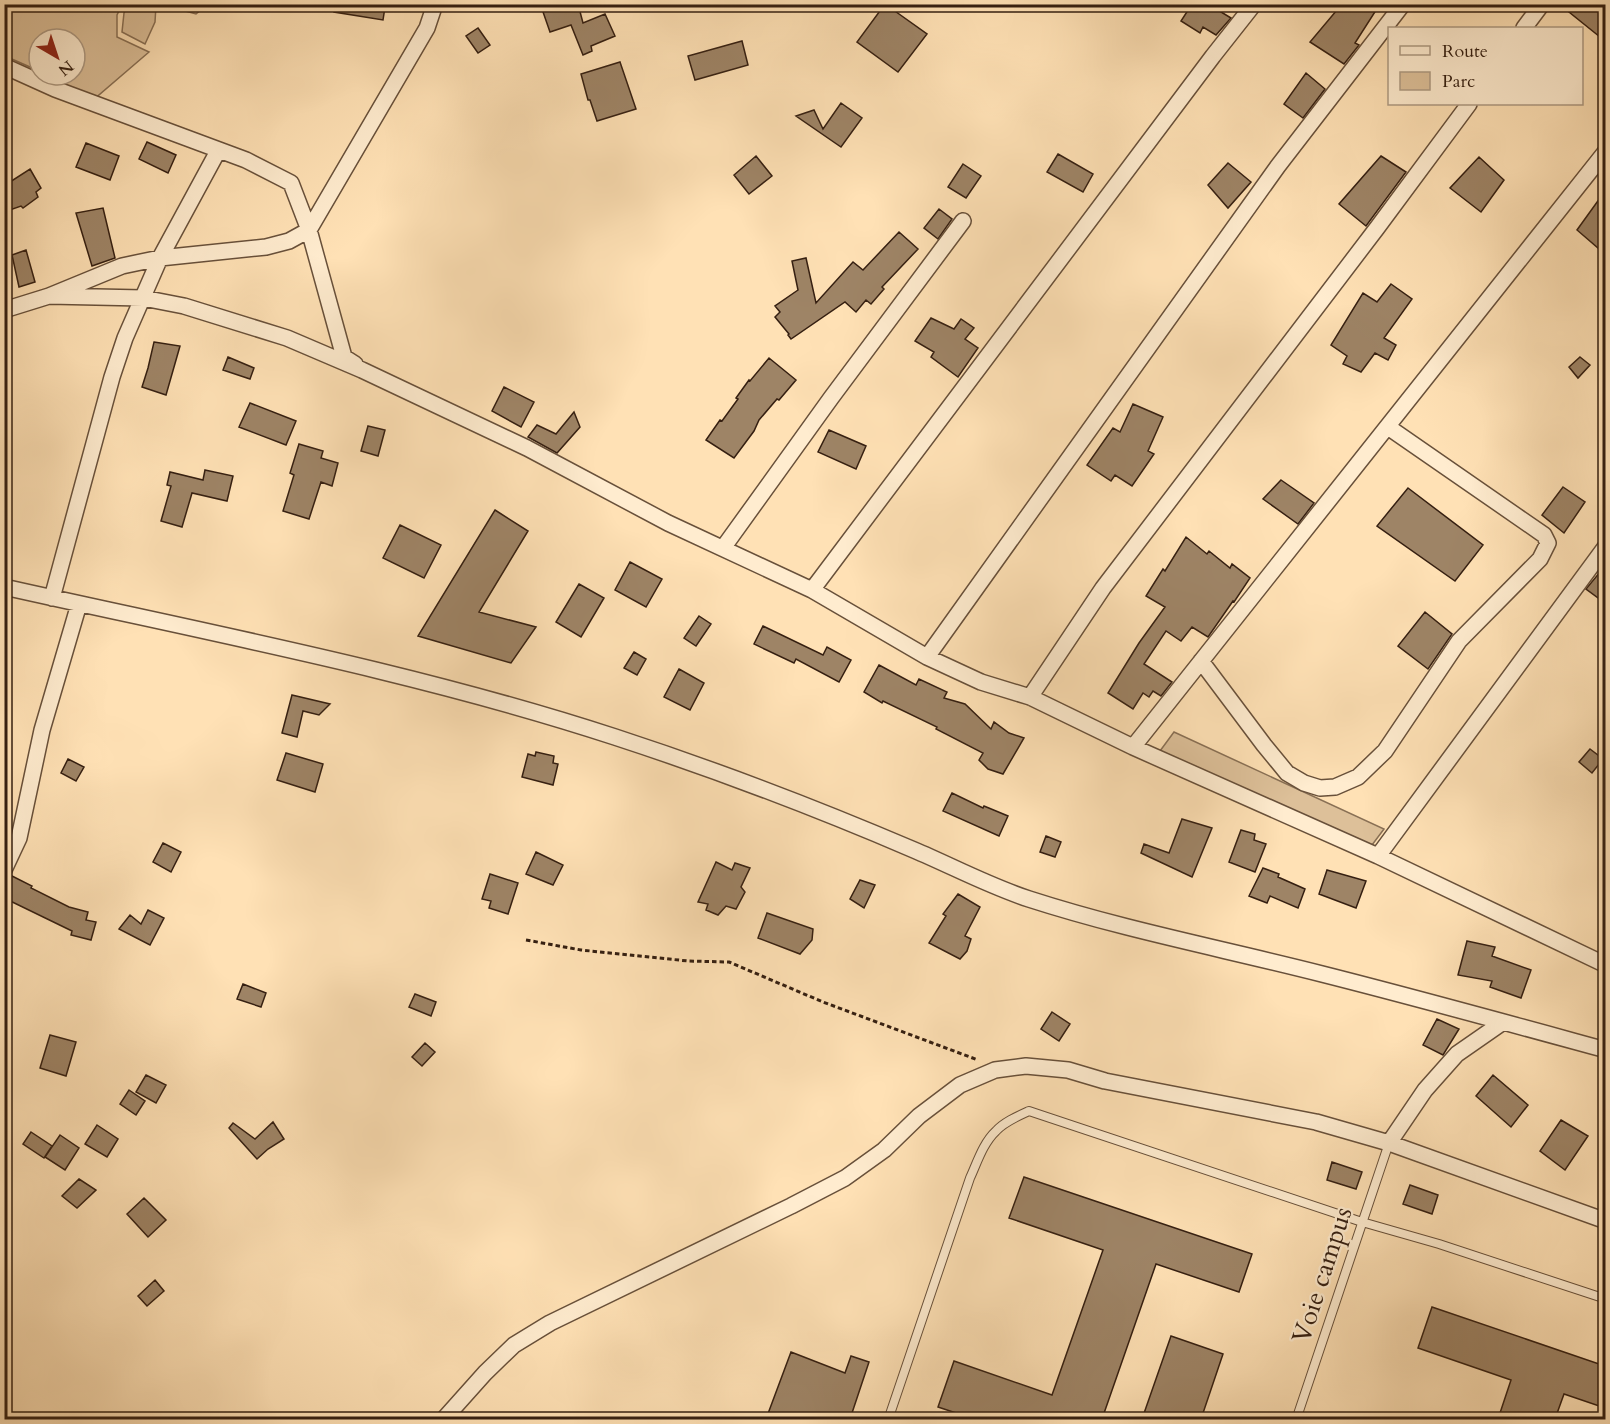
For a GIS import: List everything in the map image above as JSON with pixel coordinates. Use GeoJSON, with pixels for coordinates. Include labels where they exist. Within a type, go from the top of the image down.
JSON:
{"type":"FeatureCollection","features":[{"type":"Feature","properties":{"kind":"street"},"geometry":{"type":"LineString","coordinates":[[4,310],[49,296],[122,266],[160,258],[266,247],[289,241],[309,230],[427,28],[434,4]]}},
{"type":"Feature","properties":{"kind":"street"},"geometry":{"type":"LineString","coordinates":[[812,590],[1254,4]]}},
{"type":"Feature","properties":{"kind":"street"},"geometry":{"type":"LineString","coordinates":[[927,657],[1278,166],[1403,4]]}},
{"type":"Feature","properties":{"kind":"street"},"geometry":{"type":"LineString","coordinates":[[1525,27],[1542,4]]}},
{"type":"Feature","properties":{"kind":"street"},"geometry":{"type":"LineString","coordinates":[[4,66],[55,89],[246,160],[291,183],[309,230],[345,357],[362,370]]}},
{"type":"Feature","properties":{"kind":"street"},"geometry":{"type":"LineString","coordinates":[[1030,697],[1103,588],[1468,105]]}},
{"type":"Feature","properties":{"kind":"street"},"geometry":{"type":"LineString","coordinates":[[52,598],[112,377],[125,338],[160,258],[218,151]]}},
{"type":"Feature","properties":{"kind":"street"},"geometry":{"type":"LineString","coordinates":[[1133,747],[1603,161]]}},
{"type":"Feature","properties":{"kind":"street"},"geometry":{"type":"LineString","coordinates":[[723,548],[963,221]]}},
{"type":"Feature","properties":{"kind":"street"},"geometry":{"type":"LineString","coordinates":[[49,296],[143,298],[184,306],[287,338],[362,370],[527,448],[668,523],[812,590],[927,657],[981,682],[1030,697],[1133,747],[1378,856],[1605,965]]}},
{"type":"Feature","properties":{"kind":"street"},"geometry":{"type":"LineString","coordinates":[[1202,661],[1287,773],[1304,783],[1320,788],[1335,788],[1358,777],[1385,751],[1459,641],[1540,559],[1548,543],[1544,535],[1388,427]]}},
{"type":"Feature","properties":{"kind":"street"},"geometry":{"type":"LineString","coordinates":[[1378,856],[1605,546]]}},
{"type":"Feature","properties":{"kind":"street"},"geometry":{"type":"LineString","coordinates":[[4,587],[289,649],[456,690],[537,713],[616,737],[722,774],[886,838],[1024,897],[1070,912],[1216,950],[1320,973],[1605,1050]]}},
{"type":"Feature","properties":{"kind":"street"},"geometry":{"type":"LineString","coordinates":[[4,870],[19,838],[42,730],[79,604]]}},
{"type":"Feature","properties":{"kind":"street"},"geometry":{"type":"LineString","coordinates":[[1389,1143],[1425,1090],[1456,1054],[1503,1022]]}},
{"type":"Feature","properties":{"kind":"street"},"geometry":{"type":"LineString","coordinates":[[443,1419],[514,1345],[550,1323],[845,1178],[884,1150],[919,1116],[960,1084],[995,1070],[1026,1066],[1068,1070],[1105,1081],[1316,1122],[1389,1143],[1605,1221]]}},
{"type":"Feature","properties":{"kind":"lane"},"geometry":{"type":"LineString","coordinates":[[888,1419],[970,1178],[996,1130],[1029,1111],[1362,1222],[1439,1244],[1605,1299]]}},
{"type":"Feature","properties":{"kind":"lane","name":"Voie campus"},"geometry":{"type":"LineString","coordinates":[[1296,1419],[1389,1143]]}},
{"type":"Feature","properties":{"kind":"path"},"geometry":{"type":"LineString","coordinates":[[526,940],[581,950],[688,961],[729,962],[832,1006],[1002,1069]]}},
{"type":"Feature","properties":{"kind":"green space"},"geometry":{"type":"Polygon","coordinates":[[[5,4],[122,5],[117,15],[117,37],[149,52],[93,100],[70,87],[87,87],[87,27],[27,27],[27,66],[5,56],[5,4]]]}},
{"type":"Feature","properties":{"kind":"green space"},"geometry":{"type":"Polygon","coordinates":[[[128,5],[156,5],[155,22],[145,44],[122,32],[124,13],[128,5]]]}},
{"type":"Feature","properties":{"kind":"green space"},"geometry":{"type":"Polygon","coordinates":[[[172,5],[207,5],[196,14],[172,5]]]}},
{"type":"Feature","properties":{"kind":"green space"},"geometry":{"type":"Polygon","coordinates":[[[1174,732],[1384,829],[1372,845],[1160,751],[1174,732]]]}},
{"type":"Feature","properties":{"kind":"building"},"geometry":{"type":"Polygon","coordinates":[[[334,4],[367,4],[385,7],[383,20],[334,12],[334,4]]]}},
{"type":"Feature","properties":{"kind":"building"},"geometry":{"type":"Polygon","coordinates":[[[556,4],[578,4],[583,23],[605,14],[615,36],[591,46],[592,51],[583,55],[571,25],[550,32],[542,9],[556,4]]]}},
{"type":"Feature","properties":{"kind":"building"},"geometry":{"type":"Polygon","coordinates":[[[885,4],[927,34],[898,72],[857,42],[885,4]]]}},
{"type":"Feature","properties":{"kind":"building"},"geometry":{"type":"Polygon","coordinates":[[[1192,4],[1208,4],[1231,18],[1216,35],[1203,27],[1200,33],[1181,21],[1192,4]]]}},
{"type":"Feature","properties":{"kind":"building"},"geometry":{"type":"Polygon","coordinates":[[[1342,4],[1380,4],[1355,43],[1359,45],[1344,64],[1310,42],[1342,4]]]}},
{"type":"Feature","properties":{"kind":"building"},"geometry":{"type":"Polygon","coordinates":[[[1559,4],[1605,4],[1605,41],[1559,4]]]}},
{"type":"Feature","properties":{"kind":"building"},"geometry":{"type":"Polygon","coordinates":[[[478,28],[490,45],[478,53],[466,36],[478,28]]]}},
{"type":"Feature","properties":{"kind":"building"},"geometry":{"type":"Polygon","coordinates":[[[742,41],[748,65],[695,80],[688,56],[742,41]]]}},
{"type":"Feature","properties":{"kind":"building"},"geometry":{"type":"Polygon","coordinates":[[[620,62],[636,109],[597,121],[581,74],[620,62]]]}},
{"type":"Feature","properties":{"kind":"building"},"geometry":{"type":"Polygon","coordinates":[[[1306,73],[1325,89],[1303,118],[1284,104],[1306,73]]]}},
{"type":"Feature","properties":{"kind":"building"},"geometry":{"type":"Polygon","coordinates":[[[841,103],[862,118],[841,147],[796,116],[814,110],[823,129],[841,103]]]}},
{"type":"Feature","properties":{"kind":"building"},"geometry":{"type":"Polygon","coordinates":[[[147,142],[176,155],[168,173],[139,159],[147,142]]]}},
{"type":"Feature","properties":{"kind":"building"},"geometry":{"type":"Polygon","coordinates":[[[86,143],[119,156],[110,180],[76,167],[86,143]]]}},
{"type":"Feature","properties":{"kind":"building"},"geometry":{"type":"Polygon","coordinates":[[[1058,154],[1093,174],[1083,192],[1047,172],[1058,154]]]}},
{"type":"Feature","properties":{"kind":"building"},"geometry":{"type":"Polygon","coordinates":[[[756,156],[772,176],[749,194],[734,175],[756,156]]]}},
{"type":"Feature","properties":{"kind":"building"},"geometry":{"type":"Polygon","coordinates":[[[1381,156],[1406,172],[1366,226],[1339,204],[1381,156]]]}},
{"type":"Feature","properties":{"kind":"building"},"geometry":{"type":"Polygon","coordinates":[[[1479,157],[1504,180],[1481,212],[1450,188],[1479,157]]]}},
{"type":"Feature","properties":{"kind":"building"},"geometry":{"type":"Polygon","coordinates":[[[1228,163],[1251,182],[1228,208],[1208,185],[1228,163]]]}},
{"type":"Feature","properties":{"kind":"building"},"geometry":{"type":"Polygon","coordinates":[[[963,164],[981,176],[966,198],[948,187],[963,164]]]}},
{"type":"Feature","properties":{"kind":"building"},"geometry":{"type":"Polygon","coordinates":[[[30,169],[41,188],[36,192],[38,197],[23,208],[21,206],[4,212],[4,183],[10,182],[30,169]]]}},
{"type":"Feature","properties":{"kind":"building"},"geometry":{"type":"Polygon","coordinates":[[[1605,191],[1605,254],[1577,230],[1605,191]]]}},
{"type":"Feature","properties":{"kind":"building"},"geometry":{"type":"Polygon","coordinates":[[[103,208],[115,258],[92,266],[76,213],[103,208]]]}},
{"type":"Feature","properties":{"kind":"building"},"geometry":{"type":"Polygon","coordinates":[[[939,209],[952,219],[938,239],[924,228],[939,209]]]}},
{"type":"Feature","properties":{"kind":"building"},"geometry":{"type":"Polygon","coordinates":[[[899,232],[918,249],[882,287],[884,289],[871,304],[866,300],[856,312],[845,302],[791,339],[775,317],[780,312],[775,306],[798,290],[792,261],[806,258],[816,303],[853,262],[863,270],[899,232]]]}},
{"type":"Feature","properties":{"kind":"building"},"geometry":{"type":"Polygon","coordinates":[[[26,250],[35,282],[19,287],[12,255],[26,250]]]}},
{"type":"Feature","properties":{"kind":"building"},"geometry":{"type":"Polygon","coordinates":[[[1391,284],[1412,299],[1384,338],[1396,345],[1388,360],[1375,353],[1361,372],[1343,364],[1347,356],[1331,345],[1363,293],[1377,302],[1391,284]]]}},
{"type":"Feature","properties":{"kind":"building"},"geometry":{"type":"Polygon","coordinates":[[[931,318],[954,329],[961,319],[974,328],[965,339],[978,348],[958,377],[931,357],[934,352],[915,341],[931,318]]]}},
{"type":"Feature","properties":{"kind":"building"},"geometry":{"type":"Polygon","coordinates":[[[154,342],[180,346],[166,395],[142,387],[154,342]]]}},
{"type":"Feature","properties":{"kind":"building"},"geometry":{"type":"Polygon","coordinates":[[[228,357],[254,368],[250,379],[223,370],[228,357]]]}},
{"type":"Feature","properties":{"kind":"building"},"geometry":{"type":"Polygon","coordinates":[[[1580,357],[1590,365],[1578,378],[1569,367],[1580,357]]]}},
{"type":"Feature","properties":{"kind":"building"},"geometry":{"type":"Polygon","coordinates":[[[769,358],[796,380],[759,420],[754,431],[734,458],[706,440],[738,399],[736,398],[749,380],[769,358]]]}},
{"type":"Feature","properties":{"kind":"building"},"geometry":{"type":"Polygon","coordinates":[[[504,387],[534,402],[521,427],[492,411],[504,387]]]}},
{"type":"Feature","properties":{"kind":"building"},"geometry":{"type":"Polygon","coordinates":[[[250,403],[296,421],[286,445],[239,427],[250,403]]]}},
{"type":"Feature","properties":{"kind":"building"},"geometry":{"type":"Polygon","coordinates":[[[1133,404],[1163,417],[1148,451],[1154,454],[1132,486],[1115,475],[1111,481],[1087,465],[1113,428],[1120,432],[1133,404]]]}},
{"type":"Feature","properties":{"kind":"building"},"geometry":{"type":"Polygon","coordinates":[[[574,412],[580,427],[557,453],[528,437],[537,425],[556,434],[574,412]]]}},
{"type":"Feature","properties":{"kind":"building"},"geometry":{"type":"Polygon","coordinates":[[[368,426],[385,430],[378,456],[361,451],[368,426]]]}},
{"type":"Feature","properties":{"kind":"building"},"geometry":{"type":"Polygon","coordinates":[[[829,430],[866,446],[856,469],[818,452],[829,430]]]}},
{"type":"Feature","properties":{"kind":"building"},"geometry":{"type":"Polygon","coordinates":[[[299,444],[323,451],[321,458],[338,463],[332,486],[321,482],[309,519],[283,511],[294,475],[290,473],[299,444]]]}},
{"type":"Feature","properties":{"kind":"building"},"geometry":{"type":"Polygon","coordinates":[[[205,470],[233,476],[227,501],[192,493],[182,527],[161,521],[171,486],[167,485],[170,472],[203,480],[205,470]]]}},
{"type":"Feature","properties":{"kind":"building"},"geometry":{"type":"Polygon","coordinates":[[[1281,480],[1314,503],[1298,524],[1263,499],[1281,480]]]}},
{"type":"Feature","properties":{"kind":"building"},"geometry":{"type":"Polygon","coordinates":[[[1563,487],[1585,502],[1564,533],[1542,515],[1563,487]]]}},
{"type":"Feature","properties":{"kind":"building"},"geometry":{"type":"Polygon","coordinates":[[[1408,488],[1483,545],[1455,581],[1377,526],[1408,488]]]}},
{"type":"Feature","properties":{"kind":"building"},"geometry":{"type":"Polygon","coordinates":[[[495,510],[528,531],[479,612],[536,627],[511,663],[418,636],[495,510]]]}},
{"type":"Feature","properties":{"kind":"building"},"geometry":{"type":"Polygon","coordinates":[[[400,525],[441,545],[424,578],[383,558],[400,525]]]}},
{"type":"Feature","properties":{"kind":"building"},"geometry":{"type":"Polygon","coordinates":[[[1186,537],[1207,554],[1209,551],[1230,568],[1232,564],[1250,578],[1208,637],[1192,627],[1181,641],[1166,631],[1144,664],[1172,682],[1161,696],[1153,691],[1149,697],[1143,693],[1133,709],[1108,693],[1165,607],[1146,596],[1186,537]]]}},
{"type":"Feature","properties":{"kind":"building"},"geometry":{"type":"Polygon","coordinates":[[[630,562],[662,579],[646,607],[615,590],[630,562]]]}},
{"type":"Feature","properties":{"kind":"building"},"geometry":{"type":"Polygon","coordinates":[[[1605,566],[1605,603],[1586,589],[1605,566]]]}},
{"type":"Feature","properties":{"kind":"building"},"geometry":{"type":"Polygon","coordinates":[[[579,584],[604,598],[581,637],[556,622],[579,584]]]}},
{"type":"Feature","properties":{"kind":"building"},"geometry":{"type":"Polygon","coordinates":[[[1425,612],[1452,634],[1428,669],[1398,646],[1425,612]]]}},
{"type":"Feature","properties":{"kind":"building"},"geometry":{"type":"Polygon","coordinates":[[[699,616],[711,624],[696,646],[684,638],[699,616]]]}},
{"type":"Feature","properties":{"kind":"building"},"geometry":{"type":"Polygon","coordinates":[[[763,626],[823,655],[827,647],[851,660],[839,682],[796,659],[794,663],[754,644],[763,626]]]}},
{"type":"Feature","properties":{"kind":"building"},"geometry":{"type":"Polygon","coordinates":[[[634,652],[646,659],[637,675],[624,668],[634,652]]]}},
{"type":"Feature","properties":{"kind":"building"},"geometry":{"type":"Polygon","coordinates":[[[879,665],[916,685],[919,679],[947,692],[944,698],[965,704],[991,729],[994,722],[1009,733],[1024,738],[1003,774],[988,769],[979,760],[983,753],[936,729],[937,727],[883,701],[882,703],[864,692],[879,665]]]}},
{"type":"Feature","properties":{"kind":"building"},"geometry":{"type":"Polygon","coordinates":[[[679,669],[704,683],[690,710],[664,697],[679,669]]]}},
{"type":"Feature","properties":{"kind":"building"},"geometry":{"type":"Polygon","coordinates":[[[292,695],[330,704],[319,715],[303,711],[297,737],[282,733],[292,695]]]}},
{"type":"Feature","properties":{"kind":"building"},"geometry":{"type":"Polygon","coordinates":[[[1590,749],[1603,759],[1592,773],[1579,762],[1590,749]]]}},
{"type":"Feature","properties":{"kind":"building"},"geometry":{"type":"Polygon","coordinates":[[[536,752],[554,756],[553,763],[558,764],[553,785],[522,777],[528,754],[535,756],[536,752]]]}},
{"type":"Feature","properties":{"kind":"building"},"geometry":{"type":"Polygon","coordinates":[[[286,753],[323,764],[315,792],[277,780],[286,753]]]}},
{"type":"Feature","properties":{"kind":"building"},"geometry":{"type":"Polygon","coordinates":[[[68,759],[84,767],[76,781],[61,773],[68,759]]]}},
{"type":"Feature","properties":{"kind":"building"},"geometry":{"type":"Polygon","coordinates":[[[952,793],[983,808],[984,806],[1008,816],[999,836],[943,811],[952,793]]]}},
{"type":"Feature","properties":{"kind":"building"},"geometry":{"type":"Polygon","coordinates":[[[1182,819],[1212,828],[1192,877],[1141,853],[1144,844],[1169,853],[1182,819]]]}},
{"type":"Feature","properties":{"kind":"building"},"geometry":{"type":"Polygon","coordinates":[[[1241,830],[1255,834],[1254,840],[1266,844],[1255,872],[1229,862],[1241,830]]]}},
{"type":"Feature","properties":{"kind":"building"},"geometry":{"type":"Polygon","coordinates":[[[1046,836],[1061,842],[1055,857],[1040,852],[1046,836]]]}},
{"type":"Feature","properties":{"kind":"building"},"geometry":{"type":"Polygon","coordinates":[[[163,843],[181,852],[171,872],[153,862],[163,843]]]}},
{"type":"Feature","properties":{"kind":"building"},"geometry":{"type":"Polygon","coordinates":[[[536,852],[563,865],[553,885],[526,874],[536,852]]]}},
{"type":"Feature","properties":{"kind":"building"},"geometry":{"type":"Polygon","coordinates":[[[716,862],[732,870],[735,863],[750,868],[741,887],[745,892],[736,909],[726,906],[718,915],[706,910],[708,904],[698,902],[716,862]]]}},
{"type":"Feature","properties":{"kind":"building"},"geometry":{"type":"Polygon","coordinates":[[[1263,868],[1305,889],[1298,908],[1270,896],[1267,903],[1249,896],[1263,868]]]}},
{"type":"Feature","properties":{"kind":"building"},"geometry":{"type":"Polygon","coordinates":[[[1327,870],[1366,881],[1356,908],[1319,894],[1327,870]]]}},
{"type":"Feature","properties":{"kind":"building"},"geometry":{"type":"Polygon","coordinates":[[[490,874],[518,883],[508,914],[489,908],[491,901],[482,899],[490,874]]]}},
{"type":"Feature","properties":{"kind":"building"},"geometry":{"type":"Polygon","coordinates":[[[12,876],[69,907],[88,912],[86,920],[96,922],[91,940],[71,935],[72,931],[4,898],[4,880],[12,876]]]}},
{"type":"Feature","properties":{"kind":"building"},"geometry":{"type":"Polygon","coordinates":[[[860,880],[875,885],[864,908],[850,899],[860,880]]]}},
{"type":"Feature","properties":{"kind":"building"},"geometry":{"type":"Polygon","coordinates":[[[958,894],[980,907],[965,936],[971,939],[967,951],[960,959],[929,943],[946,916],[943,914],[958,894]]]}},
{"type":"Feature","properties":{"kind":"building"},"geometry":{"type":"Polygon","coordinates":[[[148,910],[164,918],[150,945],[119,929],[130,915],[141,924],[148,910]]]}},
{"type":"Feature","properties":{"kind":"building"},"geometry":{"type":"Polygon","coordinates":[[[767,913],[813,929],[812,940],[800,954],[758,938],[767,913]]]}},
{"type":"Feature","properties":{"kind":"building"},"geometry":{"type":"Polygon","coordinates":[[[1467,941],[1495,947],[1492,956],[1531,970],[1521,998],[1490,987],[1492,981],[1458,975],[1467,941]]]}},
{"type":"Feature","properties":{"kind":"building"},"geometry":{"type":"Polygon","coordinates":[[[243,984],[266,993],[261,1007],[237,999],[243,984]]]}},
{"type":"Feature","properties":{"kind":"building"},"geometry":{"type":"Polygon","coordinates":[[[415,994],[436,1002],[431,1016],[409,1007],[415,994]]]}},
{"type":"Feature","properties":{"kind":"building"},"geometry":{"type":"Polygon","coordinates":[[[1052,1012],[1070,1024],[1059,1041],[1041,1029],[1052,1012]]]}},
{"type":"Feature","properties":{"kind":"building"},"geometry":{"type":"Polygon","coordinates":[[[1437,1019],[1459,1029],[1443,1055],[1423,1045],[1437,1019]]]}},
{"type":"Feature","properties":{"kind":"building"},"geometry":{"type":"Polygon","coordinates":[[[50,1035],[76,1042],[66,1076],[40,1068],[50,1035]]]}},
{"type":"Feature","properties":{"kind":"building"},"geometry":{"type":"Polygon","coordinates":[[[425,1043],[435,1052],[422,1066],[412,1057],[425,1043]]]}},
{"type":"Feature","properties":{"kind":"building"},"geometry":{"type":"Polygon","coordinates":[[[146,1075],[166,1085],[156,1103],[136,1092],[146,1075]]]}},
{"type":"Feature","properties":{"kind":"building"},"geometry":{"type":"Polygon","coordinates":[[[1493,1075],[1528,1105],[1511,1127],[1476,1096],[1493,1075]]]}},
{"type":"Feature","properties":{"kind":"building"},"geometry":{"type":"Polygon","coordinates":[[[129,1090],[145,1101],[136,1115],[120,1104],[129,1090]]]}},
{"type":"Feature","properties":{"kind":"building"},"geometry":{"type":"Polygon","coordinates":[[[1561,1120],[1588,1136],[1565,1170],[1540,1151],[1561,1120]]]}},
{"type":"Feature","properties":{"kind":"building"},"geometry":{"type":"Polygon","coordinates":[[[273,1122],[284,1139],[257,1159],[229,1128],[233,1123],[255,1139],[273,1122]]]}},
{"type":"Feature","properties":{"kind":"building"},"geometry":{"type":"Polygon","coordinates":[[[97,1125],[118,1139],[107,1157],[85,1144],[97,1125]]]}},
{"type":"Feature","properties":{"kind":"building"},"geometry":{"type":"Polygon","coordinates":[[[31,1132],[52,1146],[44,1158],[23,1144],[31,1132]]]}},
{"type":"Feature","properties":{"kind":"building"},"geometry":{"type":"Polygon","coordinates":[[[60,1135],[79,1148],[65,1170],[45,1157],[60,1135]]]}},
{"type":"Feature","properties":{"kind":"building"},"geometry":{"type":"Polygon","coordinates":[[[1332,1162],[1362,1172],[1356,1189],[1327,1180],[1332,1162]]]}},
{"type":"Feature","properties":{"kind":"building"},"geometry":{"type":"Polygon","coordinates":[[[1024,1177],[1252,1254],[1239,1292],[1156,1264],[1102,1419],[974,1419],[938,1407],[954,1361],[1052,1395],[1103,1250],[1009,1218],[1024,1177]]]}},
{"type":"Feature","properties":{"kind":"building"},"geometry":{"type":"Polygon","coordinates":[[[79,1179],[96,1190],[77,1208],[62,1196],[79,1179]]]}},
{"type":"Feature","properties":{"kind":"building"},"geometry":{"type":"Polygon","coordinates":[[[1410,1185],[1438,1195],[1432,1214],[1403,1204],[1410,1185]]]}},
{"type":"Feature","properties":{"kind":"building"},"geometry":{"type":"Polygon","coordinates":[[[144,1198],[166,1220],[148,1237],[127,1214],[144,1198]]]}},
{"type":"Feature","properties":{"kind":"building"},"geometry":{"type":"Polygon","coordinates":[[[155,1280],[164,1291],[147,1306],[138,1296],[155,1280]]]}},
{"type":"Feature","properties":{"kind":"building"},"geometry":{"type":"Polygon","coordinates":[[[1432,1307],[1605,1366],[1605,1408],[1564,1394],[1555,1419],[1498,1419],[1511,1380],[1418,1348],[1432,1307]]]}},
{"type":"Feature","properties":{"kind":"building"},"geometry":{"type":"Polygon","coordinates":[[[1171,1336],[1223,1354],[1201,1419],[1142,1419],[1171,1336]]]}},
{"type":"Feature","properties":{"kind":"building"},"geometry":{"type":"Polygon","coordinates":[[[791,1352],[845,1373],[851,1356],[869,1362],[850,1419],[766,1419],[791,1352]]]}}]}
